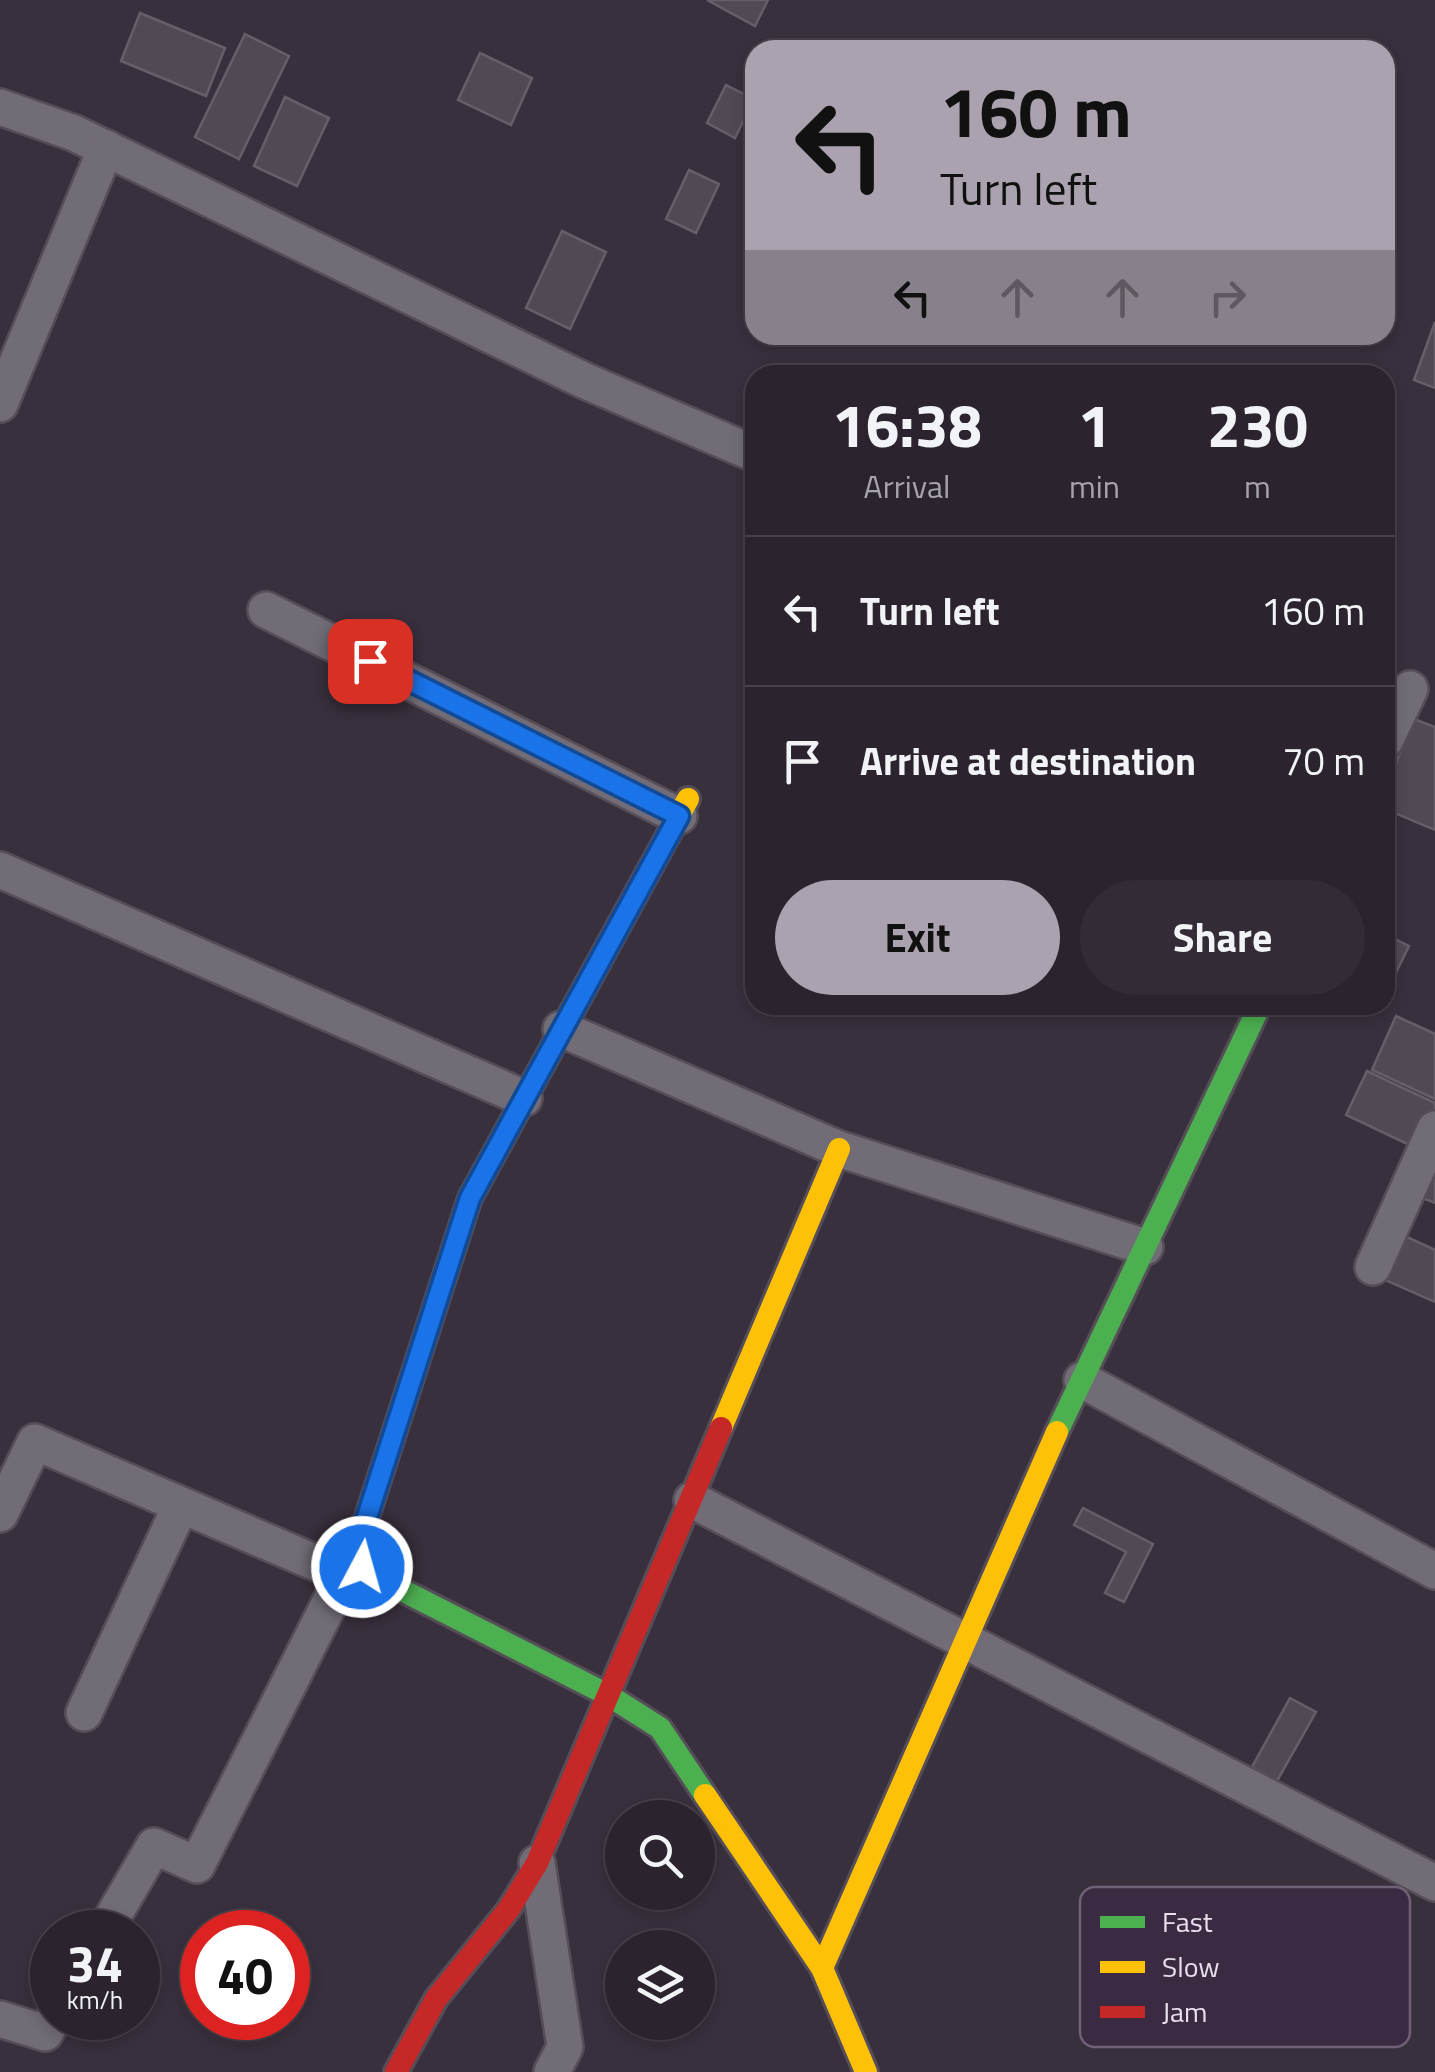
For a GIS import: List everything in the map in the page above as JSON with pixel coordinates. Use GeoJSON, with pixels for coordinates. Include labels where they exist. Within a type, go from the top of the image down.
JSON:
{"type":"FeatureCollection","features":[{"type":"Feature","properties":{"kind":"street"},"geometry":{"type":"LineString","coordinates":[[0,107],[106,148],[583,380],[745,450]]}},
{"type":"Feature","properties":{"kind":"street"},"geometry":{"type":"LineString","coordinates":[[0,404],[106,148]]}},
{"type":"Feature","properties":{"kind":"street"},"geometry":{"type":"LineString","coordinates":[[117,1910],[154,1846],[197,1864],[350,1563],[470,1198],[684,808],[266,610]]}},
{"type":"Feature","properties":{"kind":"street"},"geometry":{"type":"LineString","coordinates":[[1395,721],[1410,690]]}},
{"type":"Feature","properties":{"kind":"street"},"geometry":{"type":"LineString","coordinates":[[0,870],[524,1098]]}},
{"type":"Feature","properties":{"kind":"street"},"geometry":{"type":"LineString","coordinates":[[822,1968],[1082,1380],[1255,1015]]}},
{"type":"Feature","properties":{"kind":"street"},"geometry":{"type":"LineString","coordinates":[[561,1028],[839,1149],[1144,1247]]}},
{"type":"Feature","properties":{"kind":"street"},"geometry":{"type":"LineString","coordinates":[[1373,1267],[1435,1129]]}},
{"type":"Feature","properties":{"kind":"street"},"geometry":{"type":"LineString","coordinates":[[396,2072],[436,2000],[509,1909],[537,1863],[839,1149]]}},
{"type":"Feature","properties":{"kind":"street"},"geometry":{"type":"LineString","coordinates":[[1082,1380],[1435,1572]]}},
{"type":"Feature","properties":{"kind":"street"},"geometry":{"type":"LineString","coordinates":[[0,1514],[35,1442],[181,1505],[362,1567],[608,1695],[660,1728],[822,1968],[866,2072]]}},
{"type":"Feature","properties":{"kind":"street"},"geometry":{"type":"LineString","coordinates":[[692,1500],[1435,1883]]}},
{"type":"Feature","properties":{"kind":"street"},"geometry":{"type":"LineString","coordinates":[[84,1712],[181,1505]]}},
{"type":"Feature","properties":{"kind":"street"},"geometry":{"type":"LineString","coordinates":[[537,1863],[565,2047],[552,2072]]}},
{"type":"Feature","properties":{"kind":"street"},"geometry":{"type":"LineString","coordinates":[[0,2018],[30,2028]]}},
{"type":"Feature","properties":{"kind":"building"},"geometry":{"type":"Polygon","coordinates":[[[707,0],[768,0],[755,26],[707,0]]]}},
{"type":"Feature","properties":{"kind":"building"},"geometry":{"type":"Polygon","coordinates":[[[140,13],[225,48],[206,96],[121,61],[140,13]]]}},
{"type":"Feature","properties":{"kind":"building"},"geometry":{"type":"Polygon","coordinates":[[[245,34],[289,56],[239,159],[195,137],[245,34]]]}},
{"type":"Feature","properties":{"kind":"building"},"geometry":{"type":"Polygon","coordinates":[[[480,53],[532,78],[511,125],[458,100],[480,53]]]}},
{"type":"Feature","properties":{"kind":"building"},"geometry":{"type":"Polygon","coordinates":[[[726,85],[745,94],[745,117],[735,138],[707,123],[726,85]]]}},
{"type":"Feature","properties":{"kind":"building"},"geometry":{"type":"Polygon","coordinates":[[[285,97],[329,118],[297,186],[254,166],[285,97]]]}},
{"type":"Feature","properties":{"kind":"building"},"geometry":{"type":"Polygon","coordinates":[[[689,170],[719,184],[696,233],[666,219],[689,170]]]}},
{"type":"Feature","properties":{"kind":"building"},"geometry":{"type":"Polygon","coordinates":[[[562,231],[606,252],[570,329],[526,308],[562,231]]]}},
{"type":"Feature","properties":{"kind":"building"},"geometry":{"type":"Polygon","coordinates":[[[1435,322],[1435,388],[1414,380],[1435,322]]]}},
{"type":"Feature","properties":{"kind":"building"},"geometry":{"type":"Polygon","coordinates":[[[1414,719],[1435,727],[1435,830],[1395,813],[1395,766],[1414,719]]]}},
{"type":"Feature","properties":{"kind":"building"},"geometry":{"type":"Polygon","coordinates":[[[1395,939],[1409,946],[1395,975],[1395,939]]]}},
{"type":"Feature","properties":{"kind":"building"},"geometry":{"type":"Polygon","coordinates":[[[1396,1016],[1435,1034],[1435,1099],[1372,1070],[1396,1016]]]}},
{"type":"Feature","properties":{"kind":"building"},"geometry":{"type":"Polygon","coordinates":[[[1367,1071],[1435,1103],[1435,1114],[1418,1149],[1346,1115],[1367,1071]]]}},
{"type":"Feature","properties":{"kind":"building"},"geometry":{"type":"Polygon","coordinates":[[[1435,1159],[1435,1203],[1420,1197],[1435,1159]]]}},
{"type":"Feature","properties":{"kind":"building"},"geometry":{"type":"Polygon","coordinates":[[[1407,1237],[1435,1250],[1435,1302],[1385,1280],[1407,1237]]]}},
{"type":"Feature","properties":{"kind":"building"},"geometry":{"type":"Polygon","coordinates":[[[1083,1508],[1153,1544],[1124,1602],[1105,1593],[1126,1552],[1074,1525],[1083,1508]]]}},
{"type":"Feature","properties":{"kind":"building"},"geometry":{"type":"Polygon","coordinates":[[[1290,1698],[1316,1712],[1277,1781],[1252,1767],[1290,1698]]]}},
{"type":"Feature","properties":{"kind":"traffic: fast"},"geometry":{"type":"LineString","coordinates":[[1057,1432],[1255,1015]]}},
{"type":"Feature","properties":{"kind":"traffic: fast"},"geometry":{"type":"LineString","coordinates":[[359,1562],[382,1580],[608,1695],[660,1728],[705,1795]]}},
{"type":"Feature","properties":{"kind":"traffic: slow"},"geometry":{"type":"LineString","coordinates":[[359,1562],[356,1551],[470,1198],[688,799]]}},
{"type":"Feature","properties":{"kind":"traffic: slow"},"geometry":{"type":"LineString","coordinates":[[721,1428],[839,1149]]}},
{"type":"Feature","properties":{"kind":"traffic: slow"},"geometry":{"type":"LineString","coordinates":[[866,2072],[822,1968],[1057,1432]]}},
{"type":"Feature","properties":{"kind":"traffic: slow"},"geometry":{"type":"LineString","coordinates":[[705,1795],[822,1968]]}},
{"type":"Feature","properties":{"kind":"traffic: jam"},"geometry":{"type":"LineString","coordinates":[[396,2072],[436,1999],[509,1909],[537,1863],[721,1428]]}},
{"type":"Feature","properties":{"kind":"route"},"geometry":{"type":"LineString","coordinates":[[362,1567],[356,1551],[470,1198],[679,816],[370,661]]}}]}
